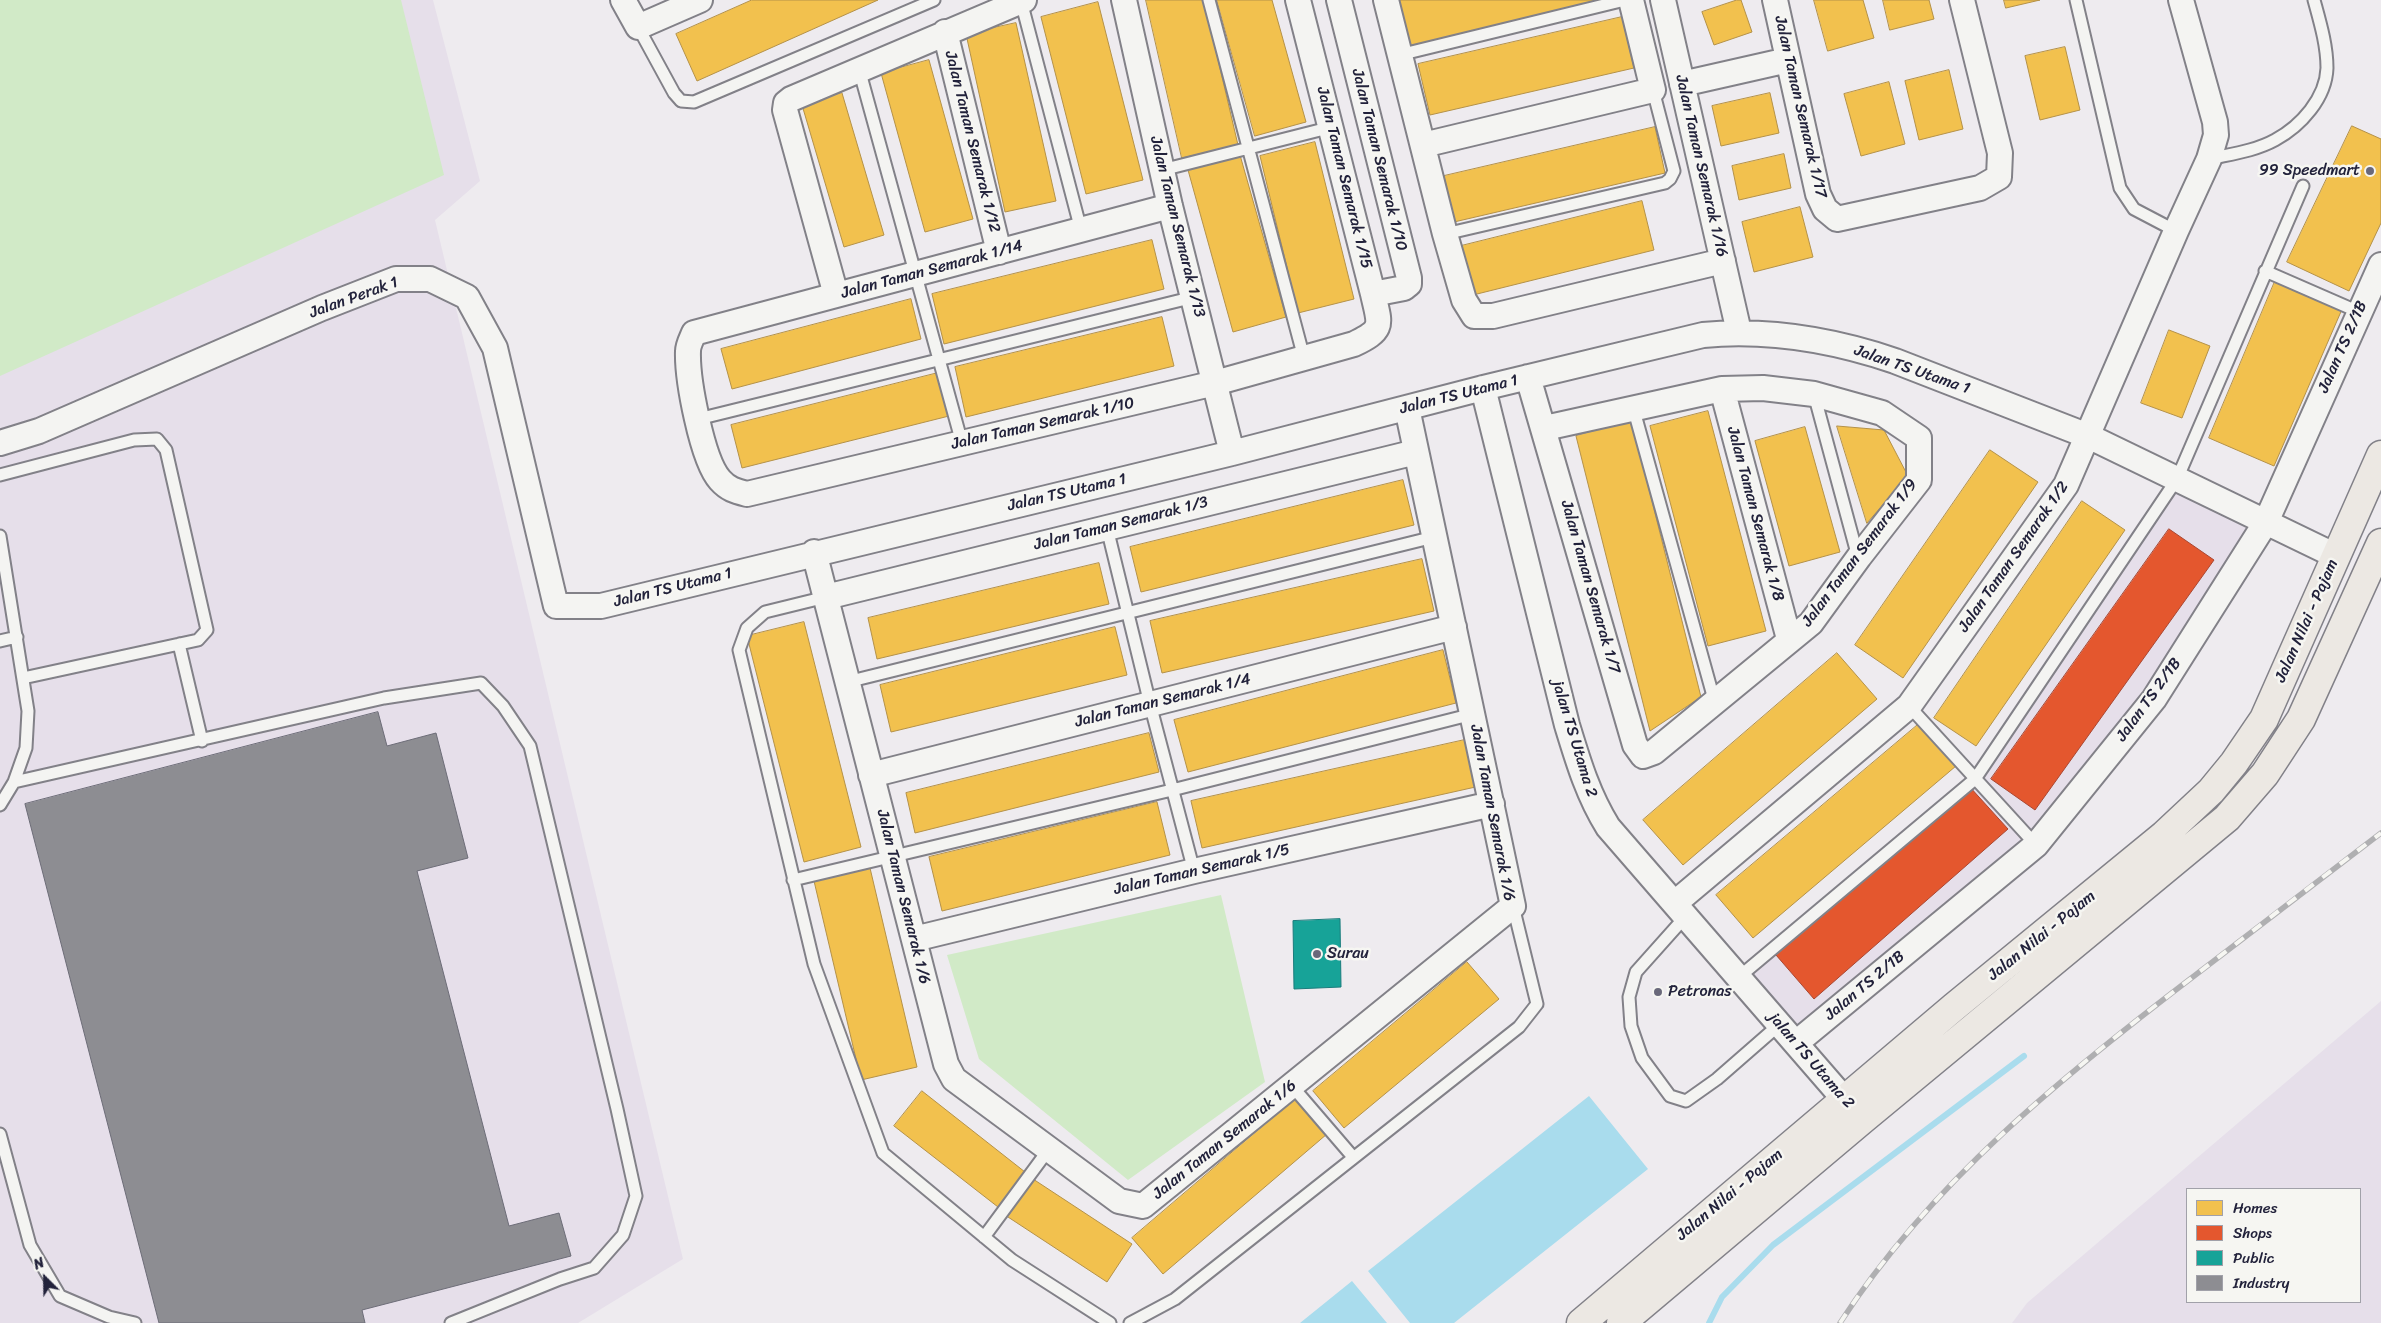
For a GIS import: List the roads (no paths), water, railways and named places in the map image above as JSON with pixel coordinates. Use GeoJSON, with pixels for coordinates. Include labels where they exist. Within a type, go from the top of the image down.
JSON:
{"type":"FeatureCollection","features":[{"type":"Feature","properties":{"kind":"main road","name":"Jalan Nilai - Pajam"},"geometry":{"type":"LineString","coordinates":[[1581,1323],[1844,1099],[2143,853],[2211,791],[2234,763],[2264,719],[2381,455]]}},
{"type":"Feature","properties":{"kind":"main road","name":"Jalan Nilai - Pajam"},"geometry":{"type":"LineString","coordinates":[[1621,1323],[1862,1120],[2227,818],[2265,774],[2301,719],[2381,543]]}},
{"type":"Feature","properties":{"kind":"street"},"geometry":{"type":"LineString","coordinates":[[623,0],[638,27],[700,0]]}},
{"type":"Feature","properties":{"kind":"street","name":"Jalan Taman Semarak 1/13"},"geometry":{"type":"LineString","coordinates":[[1124,0],[1170,206],[1232,454]]}},
{"type":"Feature","properties":{"kind":"street","name":"Jalan Taman Semarak 1/15"},"geometry":{"type":"LineString","coordinates":[[1298,0],[1332,127],[1379,321],[1373,335],[1354,344]]}},
{"type":"Feature","properties":{"kind":"street","name":"Jalan Taman Semarak 1/10"},"geometry":{"type":"LineString","coordinates":[[1339,0],[1409,278],[1409,284],[1404,288],[1373,294]]}},
{"type":"Feature","properties":{"kind":"street"},"geometry":{"type":"LineString","coordinates":[[1386,0],[1444,234],[1464,300],[1474,316],[1494,316],[1723,261]]}},
{"type":"Feature","properties":{"kind":"street"},"geometry":{"type":"LineString","coordinates":[[1423,145],[1653,90],[1631,0]]}},
{"type":"Feature","properties":{"kind":"street","name":"Jalan Taman Semarak 1/16"},"geometry":{"type":"LineString","coordinates":[[1663,0],[1739,332]]}},
{"type":"Feature","properties":{"kind":"street","name":"Jalan Taman Semarak 1/17"},"geometry":{"type":"LineString","coordinates":[[1775,0],[1818,194],[1825,209],[1837,218],[1980,188],[1999,177],[2000,154],[1962,0]]}},
{"type":"Feature","properties":{"kind":"street","name":"Jalan Taman Semarak 1/2"},"geometry":{"type":"LineString","coordinates":[[1680,910],[1909,706],[2066,485],[2209,159],[2216,136],[2215,122],[2181,0]]}},
{"type":"Feature","properties":{"kind":"street"},"geometry":{"type":"LineString","coordinates":[[836,295],[785,110],[786,103],[790,99],[859,69],[1023,1]]}},
{"type":"Feature","properties":{"kind":"street","name":"Jalan Taman Semarak 1/12"},"geometry":{"type":"LineString","coordinates":[[945,32],[999,252]]}},
{"type":"Feature","properties":{"kind":"street"},"geometry":{"type":"LineString","coordinates":[[1682,84],[1788,60]]}},
{"type":"Feature","properties":{"kind":"street","name":"Jalan Taman Semarak 1/14"},"geometry":{"type":"LineString","coordinates":[[698,419],[689,378],[688,348],[694,333],[1170,206]]}},
{"type":"Feature","properties":{"kind":"street","name":"Jalan TS 2/1B"},"geometry":{"type":"LineString","coordinates":[[1796,1043],[2036,845],[2154,699],[2266,522],[2381,265]]}},
{"type":"Feature","properties":{"kind":"street","name":"Jalan Perak 1"},"geometry":{"type":"LineString","coordinates":[[0,443],[39,431],[313,312],[396,279],[430,279],[467,297],[495,348],[556,606]]}},
{"type":"Feature","properties":{"kind":"street","name":"Jalan TS Utama 1"},"geometry":{"type":"LineString","coordinates":[[556,606],[601,606],[814,552],[1232,454],[1528,377],[1703,335],[1739,332],[1792,335],[1868,352],[2088,436],[2336,556]]}},
{"type":"Feature","properties":{"kind":"street","name":"Jalan Taman Semarak 1/10"},"geometry":{"type":"LineString","coordinates":[[698,419],[705,450],[718,479],[730,490],[747,494],[1215,384],[1354,344]]}},
{"type":"Feature","properties":{"kind":"street","name":"Jalan Taman Semarak 1/7"},"geometry":{"type":"LineString","coordinates":[[1528,377],[1545,428],[1635,745]]}},
{"type":"Feature","properties":{"kind":"street","name":"jalan TS Utama 2"},"geometry":{"type":"LineString","coordinates":[[1483,388],[1534,594],[1582,776],[1596,807],[1608,827],[1862,1120]]}},
{"type":"Feature","properties":{"kind":"street","name":"Jalan Taman Semarak 1/9"},"geometry":{"type":"LineString","coordinates":[[1545,428],[1633,407],[1722,389],[1764,388],[1814,394],[1882,413],[1918,438],[1919,480],[1858,557],[1811,623],[1789,639],[1715,703],[1654,752],[1643,756],[1635,745]]}},
{"type":"Feature","properties":{"kind":"street","name":"Jalan Taman Semarak 1/8"},"geometry":{"type":"LineString","coordinates":[[1722,389],[1789,639]]}},
{"type":"Feature","properties":{"kind":"street","name":"Jalan Taman Semarak 1/6"},"geometry":{"type":"LineString","coordinates":[[814,552],[946,1064],[954,1079],[1119,1201],[1143,1206],[1513,906],[1407,408]]}},
{"type":"Feature","properties":{"kind":"street","name":"Jalan Taman Semarak 1/3"},"geometry":{"type":"LineString","coordinates":[[826,597],[1416,452]]}},
{"type":"Feature","properties":{"kind":"street","name":"Jalan Taman Semarak 1/4"},"geometry":{"type":"LineString","coordinates":[[871,775],[1454,627]]}},
{"type":"Feature","properties":{"kind":"street","name":"Jalan Taman Semarak 1/5"},"geometry":{"type":"LineString","coordinates":[[914,939],[1194,871],[1492,804]]}},
{"type":"Feature","properties":{"kind":"lane"},"geometry":{"type":"LineString","coordinates":[[638,27],[674,93],[681,101],[694,102],[934,0]]}},
{"type":"Feature","properties":{"kind":"lane"},"geometry":{"type":"LineString","coordinates":[[1209,0],[1304,358]]}},
{"type":"Feature","properties":{"kind":"lane"},"geometry":{"type":"LineString","coordinates":[[1399,55],[1625,0]]}},
{"type":"Feature","properties":{"kind":"lane"},"geometry":{"type":"LineString","coordinates":[[2076,0],[2120,188],[2134,210],[2176,231]]}},
{"type":"Feature","properties":{"kind":"lane"},"geometry":{"type":"LineString","coordinates":[[2209,159],[2252,149],[2276,140],[2306,116],[2323,89],[2327,68],[2324,39],[2314,0]]}},
{"type":"Feature","properties":{"kind":"lane"},"geometry":{"type":"LineString","coordinates":[[1023,1],[1081,230]]}},
{"type":"Feature","properties":{"kind":"lane"},"geometry":{"type":"LineString","coordinates":[[859,69],[962,443]]}},
{"type":"Feature","properties":{"kind":"lane"},"geometry":{"type":"LineString","coordinates":[[1444,234],[1665,183],[1670,179],[1674,171],[1653,90]]}},
{"type":"Feature","properties":{"kind":"lane"},"geometry":{"type":"LineString","coordinates":[[1162,170],[1332,127]]}},
{"type":"Feature","properties":{"kind":"lane"},"geometry":{"type":"LineString","coordinates":[[1739,977],[1975,778],[2178,479],[2265,271],[2304,186]]}},
{"type":"Feature","properties":{"kind":"lane"},"geometry":{"type":"LineString","coordinates":[[2265,271],[2359,312]]}},
{"type":"Feature","properties":{"kind":"lane"},"geometry":{"type":"LineString","coordinates":[[698,419],[1194,296]]}},
{"type":"Feature","properties":{"kind":"lane"},"geometry":{"type":"LineString","coordinates":[[1814,394],[1858,557]]}},
{"type":"Feature","properties":{"kind":"lane"},"geometry":{"type":"LineString","coordinates":[[1633,407],[1715,703]]}},
{"type":"Feature","properties":{"kind":"lane"},"geometry":{"type":"LineString","coordinates":[[0,475],[134,440],[157,439],[166,450],[207,630],[198,640],[23,678]]}},
{"type":"Feature","properties":{"kind":"lane"},"geometry":{"type":"LineString","coordinates":[[1107,528],[1150,704],[1194,871]]}},
{"type":"Feature","properties":{"kind":"lane"},"geometry":{"type":"LineString","coordinates":[[0,536],[28,711],[26,748],[14,782],[0,805]]}},
{"type":"Feature","properties":{"kind":"lane"},"geometry":{"type":"LineString","coordinates":[[847,682],[1434,537]]}},
{"type":"Feature","properties":{"kind":"lane"},"geometry":{"type":"LineString","coordinates":[[826,597],[765,612],[748,628],[739,650],[814,964],[884,1153],[1012,1260],[1110,1323]]}},
{"type":"Feature","properties":{"kind":"lane"},"geometry":{"type":"LineString","coordinates":[[0,641],[17,637]]}},
{"type":"Feature","properties":{"kind":"lane"},"geometry":{"type":"LineString","coordinates":[[179,644],[202,740]]}},
{"type":"Feature","properties":{"kind":"lane"},"geometry":{"type":"LineString","coordinates":[[14,782],[384,698],[481,683],[502,706],[530,746],[617,1108],[636,1196],[623,1235],[594,1268],[560,1279],[451,1323]]}},
{"type":"Feature","properties":{"kind":"lane"},"geometry":{"type":"LineString","coordinates":[[1909,706],[2036,845]]}},
{"type":"Feature","properties":{"kind":"lane"},"geometry":{"type":"LineString","coordinates":[[793,880],[1172,790],[1472,714]]}},
{"type":"Feature","properties":{"kind":"lane"},"geometry":{"type":"LineString","coordinates":[[1130,1323],[1175,1299],[1519,1027],[1537,1004],[1513,906]]}},
{"type":"Feature","properties":{"kind":"lane"},"geometry":{"type":"LineString","coordinates":[[1680,910],[1636,972],[1630,997],[1631,1026],[1642,1058],[1670,1096],[1686,1101],[1717,1079],[1780,1024]]}},
{"type":"Feature","properties":{"kind":"lane"},"geometry":{"type":"LineString","coordinates":[[1292,1086],[1353,1158]]}},
{"type":"Feature","properties":{"kind":"lane"},"geometry":{"type":"LineString","coordinates":[[0,1134],[30,1245],[60,1296],[109,1317],[135,1323]]}},
{"type":"Feature","properties":{"kind":"lane"},"geometry":{"type":"LineString","coordinates":[[984,1236],[1050,1149]]}},
{"type":"Feature","properties":{"kind":"water"},"geometry":{"type":"Polygon","coordinates":[[[1589,1096],[1648,1169],[1454,1323],[1410,1323],[1368,1271],[1589,1096]]]}},
{"type":"Feature","properties":{"kind":"water"},"geometry":{"type":"Polygon","coordinates":[[[1352,1281],[1387,1323],[1300,1323],[1352,1281]]]}},
{"type":"Feature","properties":{"kind":"waterway"},"geometry":{"type":"LineString","coordinates":[[1709,1323],[1722,1297],[1773,1245],[2024,1056]]}},
{"type":"Feature","properties":{"kind":"railway"},"geometry":{"type":"LineString","coordinates":[[1840,1323],[1876,1272],[1916,1223],[1958,1177],[2003,1133],[2050,1091],[2148,1011],[2381,833]]}},
{"type":"Feature","properties":{"kind":"place","name":"99 Speedmart"},"geometry":{"type":"Point","coordinates":[2370,171]}},
{"type":"Feature","properties":{"kind":"place","name":"Surau"},"geometry":{"type":"Point","coordinates":[1317,954]}},
{"type":"Feature","properties":{"kind":"place","name":"Petronas"},"geometry":{"type":"Point","coordinates":[1658,992]}}]}
